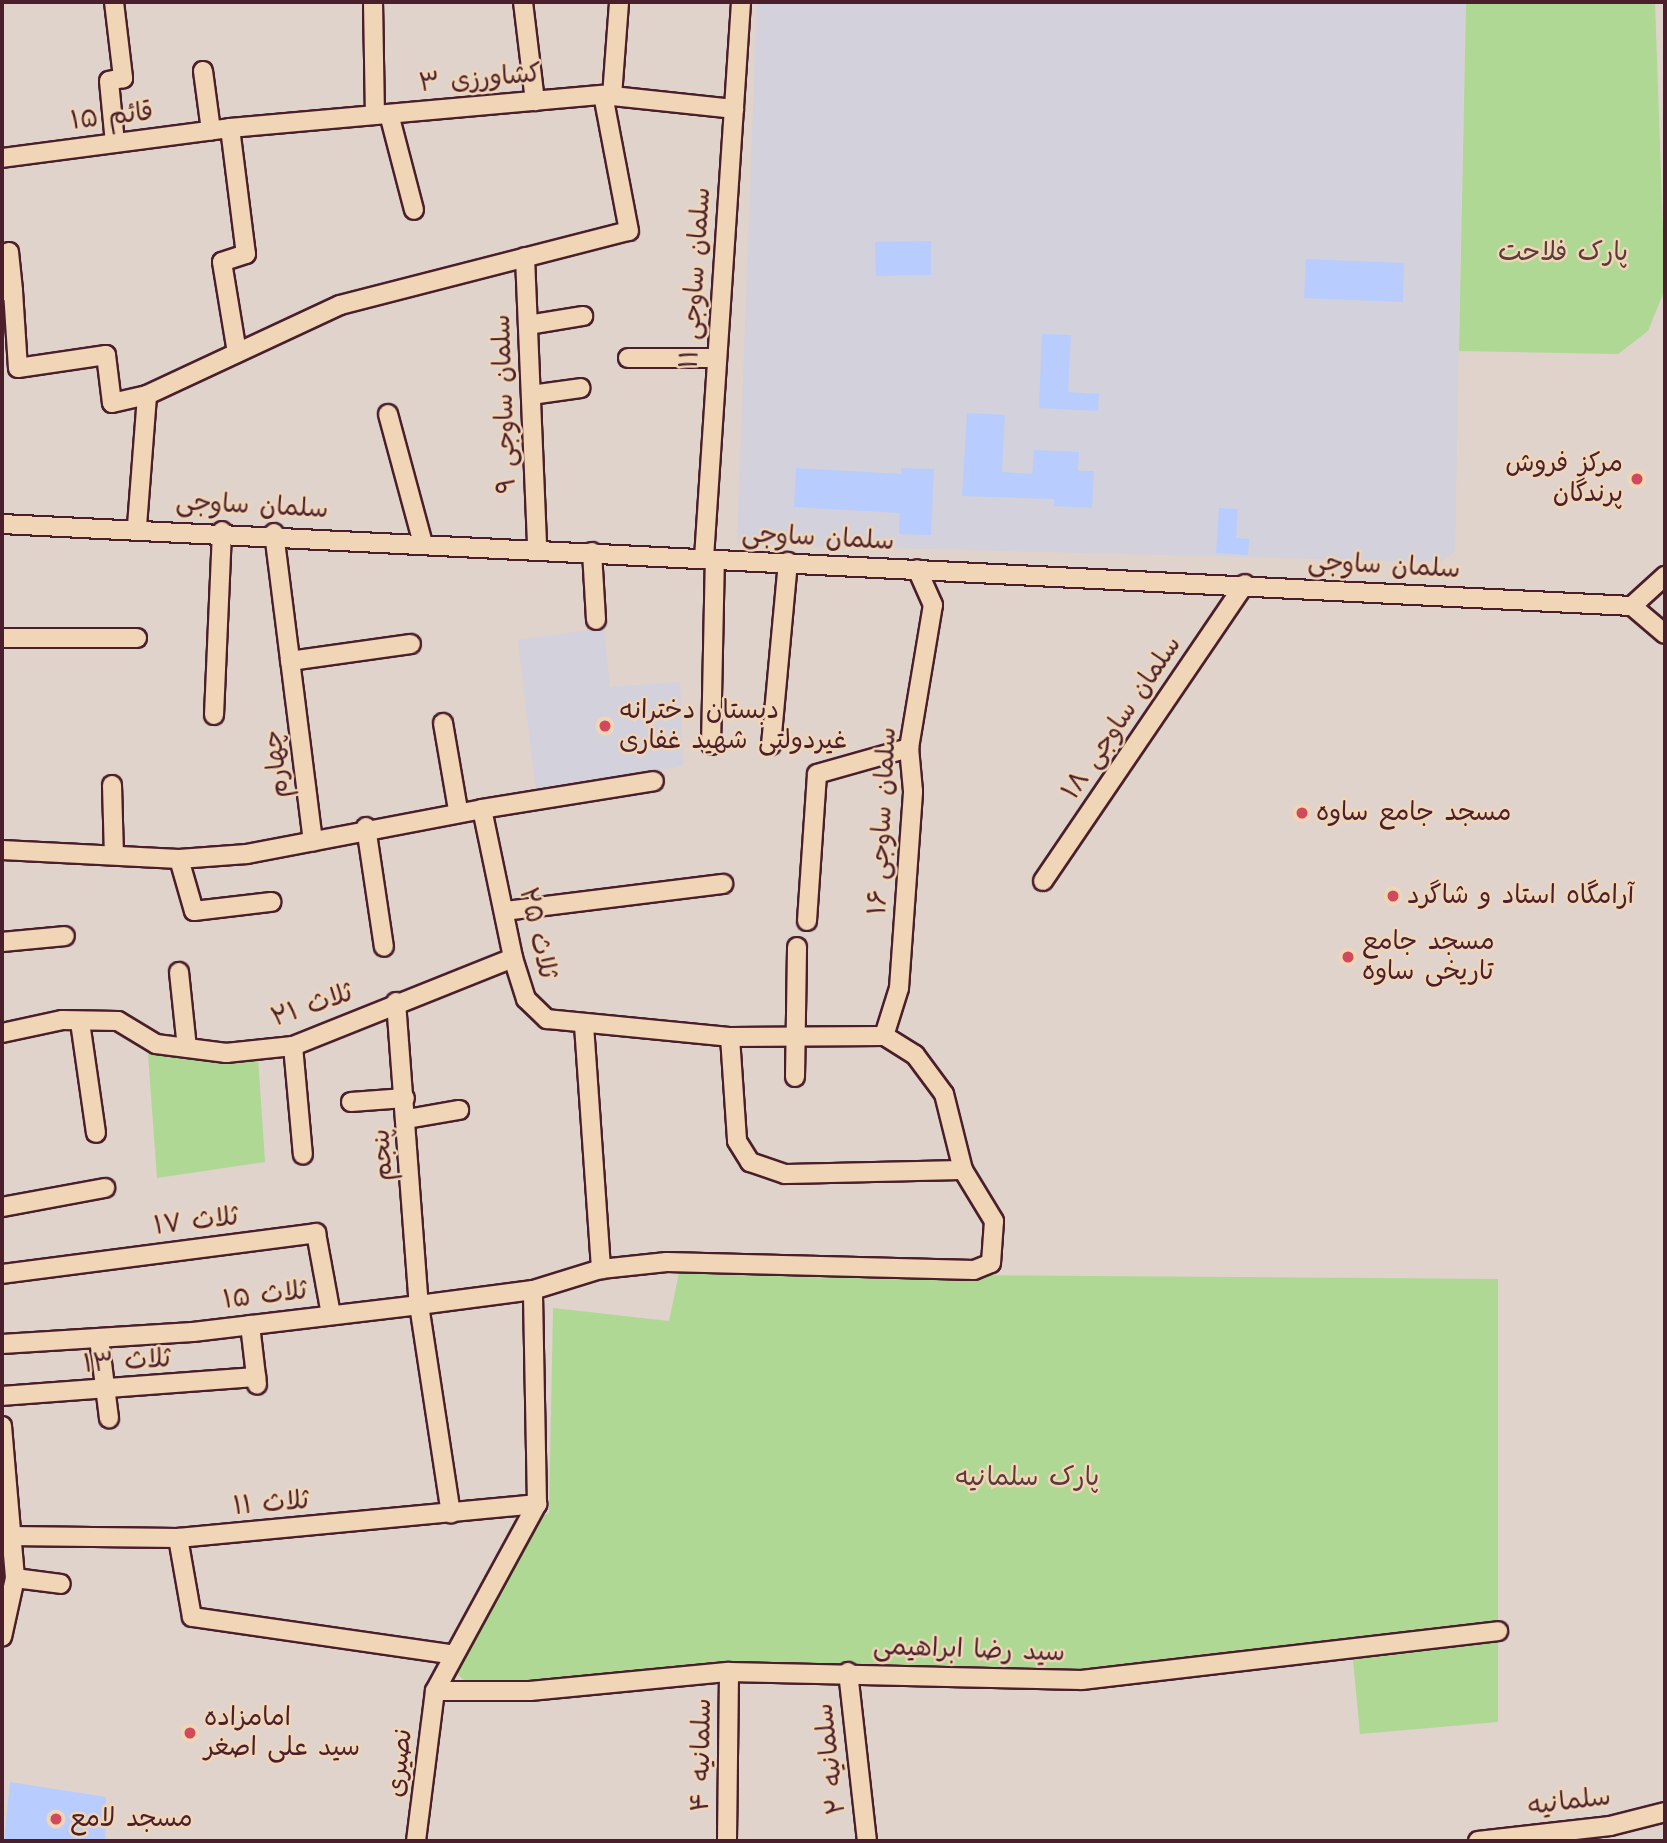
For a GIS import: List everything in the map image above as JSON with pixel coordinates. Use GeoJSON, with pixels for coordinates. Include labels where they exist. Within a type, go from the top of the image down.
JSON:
{"type":"FeatureCollection","features":[{"type":"Feature","properties":{"kind":"street"},"geometry":{"type":"LineString","coordinates":[[114,2],[123,78],[109,81],[116,143]]}},
{"type":"Feature","properties":{"kind":"street"},"geometry":{"type":"LineString","coordinates":[[373,2],[382,115],[414,210]]}},
{"type":"Feature","properties":{"kind":"street"},"geometry":{"type":"LineString","coordinates":[[523,2],[535,101]]}},
{"type":"Feature","properties":{"kind":"street"},"geometry":{"type":"LineString","coordinates":[[9,252],[7,291],[18,368],[106,355],[112,402],[147,395],[340,305],[629,231],[607,95],[619,2]]}},
{"type":"Feature","properties":{"kind":"street","name":"سلمان ساوجی ۱۱"},"geometry":{"type":"LineString","coordinates":[[711,745],[709,559],[717,358],[741,2]]}},
{"type":"Feature","properties":{"kind":"street"},"geometry":{"type":"LineString","coordinates":[[203,71],[211,131]]}},
{"type":"Feature","properties":{"kind":"street","name":"کشاورزی ۳"},"geometry":{"type":"LineString","coordinates":[[230,128],[607,95],[734,108]]}},
{"type":"Feature","properties":{"kind":"street"},"geometry":{"type":"LineString","coordinates":[[230,128],[246,254],[222,262],[237,353]]}},
{"type":"Feature","properties":{"kind":"street","name":"قائم ۱۵"},"geometry":{"type":"LineString","coordinates":[[2,158],[230,128]]}},
{"type":"Feature","properties":{"kind":"street","name":"سلمان ساوجی ۹"},"geometry":{"type":"LineString","coordinates":[[525,257],[537,549]]}},
{"type":"Feature","properties":{"kind":"street"},"geometry":{"type":"LineString","coordinates":[[528,325],[583,316]]}},
{"type":"Feature","properties":{"kind":"street"},"geometry":{"type":"LineString","coordinates":[[628,358],[717,358]]}},
{"type":"Feature","properties":{"kind":"street"},"geometry":{"type":"LineString","coordinates":[[531,395],[581,388]]}},
{"type":"Feature","properties":{"kind":"street"},"geometry":{"type":"LineString","coordinates":[[137,526],[147,395]]}},
{"type":"Feature","properties":{"kind":"street"},"geometry":{"type":"LineString","coordinates":[[388,414],[423,544]]}},
{"type":"Feature","properties":{"kind":"street","name":"سلمان ساوجی"},"geometry":{"type":"LineString","coordinates":[[2,524],[137,526],[423,544],[1245,584],[1632,606]]}},
{"type":"Feature","properties":{"kind":"street"},"geometry":{"type":"LineString","coordinates":[[214,715],[222,531]]}},
{"type":"Feature","properties":{"kind":"street","name":"چهارم"},"geometry":{"type":"LineString","coordinates":[[275,533],[313,842]]}},
{"type":"Feature","properties":{"kind":"street"},"geometry":{"type":"LineString","coordinates":[[592,552],[596,620]]}},
{"type":"Feature","properties":{"kind":"street"},"geometry":{"type":"LineString","coordinates":[[771,745],[788,562]]}},
{"type":"Feature","properties":{"kind":"street","name":"سلمان ساوجی ۱۶"},"geometry":{"type":"LineString","coordinates":[[884,1036],[899,988],[912,791],[909,748],[933,605],[918,569]]}},
{"type":"Feature","properties":{"kind":"street"},"geometry":{"type":"LineString","coordinates":[[1665,576],[1632,606],[1665,634]]}},
{"type":"Feature","properties":{"kind":"street","name":"سلمان ساوجی ۱۸"},"geometry":{"type":"LineString","coordinates":[[1043,881],[1245,584]]}},
{"type":"Feature","properties":{"kind":"street"},"geometry":{"type":"LineString","coordinates":[[2,638],[137,638]]}},
{"type":"Feature","properties":{"kind":"street"},"geometry":{"type":"LineString","coordinates":[[292,670],[411,645]]}},
{"type":"Feature","properties":{"kind":"street"},"geometry":{"type":"LineString","coordinates":[[443,723],[458,810]]}},
{"type":"Feature","properties":{"kind":"street"},"geometry":{"type":"LineString","coordinates":[[807,921],[817,774],[909,748]]}},
{"type":"Feature","properties":{"kind":"street"},"geometry":{"type":"LineString","coordinates":[[2,850],[179,859],[313,842],[366,828],[458,810],[482,809],[654,781]]}},
{"type":"Feature","properties":{"kind":"street"},"geometry":{"type":"LineString","coordinates":[[112,785],[114,855]]}},
{"type":"Feature","properties":{"kind":"street","name":"ثلاث ۲۵"},"geometry":{"type":"LineString","coordinates":[[482,809],[513,958],[526,999],[547,1019],[583,1025],[730,1037],[884,1036]]}},
{"type":"Feature","properties":{"kind":"street"},"geometry":{"type":"LineString","coordinates":[[366,828],[384,947]]}},
{"type":"Feature","properties":{"kind":"street"},"geometry":{"type":"LineString","coordinates":[[179,859],[194,911],[271,902]]}},
{"type":"Feature","properties":{"kind":"street"},"geometry":{"type":"LineString","coordinates":[[505,911],[723,884]]}},
{"type":"Feature","properties":{"kind":"street"},"geometry":{"type":"LineString","coordinates":[[2,942],[65,936]]}},
{"type":"Feature","properties":{"kind":"street"},"geometry":{"type":"LineString","coordinates":[[796,1077],[794,1036],[797,947]]}},
{"type":"Feature","properties":{"kind":"street","name":"ثلاث ۲۱"},"geometry":{"type":"LineString","coordinates":[[2,1032],[80,1022],[118,1021],[156,1044],[226,1053],[293,1046],[396,1002],[513,958]]}},
{"type":"Feature","properties":{"kind":"street"},"geometry":{"type":"LineString","coordinates":[[179,972],[187,1048]]}},
{"type":"Feature","properties":{"kind":"street","name":"پنجم"},"geometry":{"type":"LineString","coordinates":[[396,1002],[407,1119],[419,1305],[451,1514]]}},
{"type":"Feature","properties":{"kind":"street"},"geometry":{"type":"LineString","coordinates":[[80,1022],[96,1133]]}},
{"type":"Feature","properties":{"kind":"street"},"geometry":{"type":"LineString","coordinates":[[583,1025],[601,1269]]}},
{"type":"Feature","properties":{"kind":"street"},"geometry":{"type":"LineString","coordinates":[[730,1037],[737,1142],[750,1162],[785,1174],[963,1170],[936,1080],[915,1055],[884,1036]]}},
{"type":"Feature","properties":{"kind":"street"},"geometry":{"type":"LineString","coordinates":[[293,1046],[303,1154]]}},
{"type":"Feature","properties":{"kind":"street"},"geometry":{"type":"LineString","coordinates":[[351,1102],[405,1098]]}},
{"type":"Feature","properties":{"kind":"street"},"geometry":{"type":"LineString","coordinates":[[407,1119],[459,1110]]}},
{"type":"Feature","properties":{"kind":"street","name":"ثلاث ۱۵"},"geometry":{"type":"LineString","coordinates":[[2,1344],[99,1339],[250,1325],[419,1305],[533,1290],[601,1269],[667,1262],[974,1270],[991,1263],[994,1221],[963,1170]]}},
{"type":"Feature","properties":{"kind":"street"},"geometry":{"type":"LineString","coordinates":[[2,1207],[106,1188]]}},
{"type":"Feature","properties":{"kind":"street","name":"ثلاث ۱۷"},"geometry":{"type":"LineString","coordinates":[[2,1274],[316,1233],[331,1315]]}},
{"type":"Feature","properties":{"kind":"street"},"geometry":{"type":"LineString","coordinates":[[533,1290],[537,1504]]}},
{"type":"Feature","properties":{"kind":"street","name":"ثلاث ۱۳"},"geometry":{"type":"LineString","coordinates":[[2,1396],[257,1381],[250,1325]]}},
{"type":"Feature","properties":{"kind":"street"},"geometry":{"type":"LineString","coordinates":[[99,1339],[109,1418]]}},
{"type":"Feature","properties":{"kind":"street"},"geometry":{"type":"LineString","coordinates":[[2,1426],[4,1483],[15,1578],[2,1637]]}},
{"type":"Feature","properties":{"kind":"street","name":"ثلاث ۱۱"},"geometry":{"type":"LineString","coordinates":[[9,1536],[178,1538],[537,1504]]}},
{"type":"Feature","properties":{"kind":"street","name":"نصیری"},"geometry":{"type":"LineString","coordinates":[[416,1841],[435,1691],[450,1654],[537,1504]]}},
{"type":"Feature","properties":{"kind":"street"},"geometry":{"type":"LineString","coordinates":[[178,1538],[192,1617],[450,1654]]}},
{"type":"Feature","properties":{"kind":"street"},"geometry":{"type":"LineString","coordinates":[[15,1578],[61,1584]]}},
{"type":"Feature","properties":{"kind":"street","name":"سید رضا ابراهیمی"},"geometry":{"type":"LineString","coordinates":[[435,1691],[530,1691],[729,1672],[848,1672],[1082,1680],[1498,1631]]}},
{"type":"Feature","properties":{"kind":"street","name":"سلمانیه ۴"},"geometry":{"type":"LineString","coordinates":[[727,1839],[729,1672]]}},
{"type":"Feature","properties":{"kind":"street","name":"سلمانیه ۲"},"geometry":{"type":"LineString","coordinates":[[848,1672],[867,1841]]}},
{"type":"Feature","properties":{"kind":"street","name":"سلمانیه"},"geometry":{"type":"LineString","coordinates":[[1478,1841],[1610,1826],[1665,1812]]}},
{"type":"Feature","properties":{"kind":"shaded area"},"geometry":{"type":"Polygon","coordinates":[[[757,2],[1465,2],[1455,552],[1441,562],[737,544],[757,2]]]}},
{"type":"Feature","properties":{"kind":"shaded area","name":"دبستان دخترانه غیردولتی شهید غفاری"},"geometry":{"type":"Polygon","coordinates":[[[604,628],[610,687],[680,682],[683,766],[536,792],[518,640],[604,628]]]}},
{"type":"Feature","properties":{"kind":"green space","name":"پارک فلاحت"},"geometry":{"type":"Polygon","coordinates":[[[1466,2],[1655,2],[1665,289],[1648,331],[1618,354],[1459,351],[1466,2]]]}},
{"type":"Feature","properties":{"kind":"green space"},"geometry":{"type":"Polygon","coordinates":[[[148,1054],[209,1060],[258,1057],[265,1162],[157,1178],[148,1054]]]}},
{"type":"Feature","properties":{"kind":"green space","name":"پارک سلمانیه"},"geometry":{"type":"Polygon","coordinates":[[[679,1273],[1498,1279],[1498,1722],[1360,1734],[1352,1649],[1058,1681],[825,1672],[474,1691],[447,1663],[526,1523],[549,1513],[553,1308],[669,1321],[679,1273]]]}},
{"type":"Feature","properties":{"kind":"building"},"geometry":{"type":"Polygon","coordinates":[[[931,241],[931,275],[876,276],[875,242],[931,241]]]}},
{"type":"Feature","properties":{"kind":"building"},"geometry":{"type":"Polygon","coordinates":[[[1306,259],[1404,263],[1403,302],[1304,298],[1306,259]]]}},
{"type":"Feature","properties":{"kind":"building"},"geometry":{"type":"Polygon","coordinates":[[[1042,334],[1071,335],[1068,392],[1099,394],[1098,411],[1039,408],[1042,334]]]}},
{"type":"Feature","properties":{"kind":"building"},"geometry":{"type":"Polygon","coordinates":[[[967,413],[1005,415],[1002,472],[1032,474],[1034,450],[1079,452],[1078,471],[1094,471],[1092,508],[1054,506],[1054,499],[962,496],[967,413]]]}},
{"type":"Feature","properties":{"kind":"building"},"geometry":{"type":"Polygon","coordinates":[[[796,468],[901,474],[901,468],[934,469],[931,535],[899,534],[900,513],[794,507],[796,468]]]}},
{"type":"Feature","properties":{"kind":"building"},"geometry":{"type":"Polygon","coordinates":[[[1219,508],[1238,509],[1236,538],[1249,539],[1248,555],[1216,553],[1219,508]]]}},
{"type":"Feature","properties":{"kind":"building","name":"مسجد لامع"},"geometry":{"type":"Polygon","coordinates":[[[10,1782],[106,1797],[105,1841],[4,1841],[10,1782]]]}},
{"type":"Feature","properties":{"kind":"place","name":"مرکز فروش پرندگان"},"geometry":{"type":"Point","coordinates":[1637,479]}},
{"type":"Feature","properties":{"kind":"place","name":"دبستان دخترانه غیردولتی شهید غفاری"},"geometry":{"type":"Point","coordinates":[605,726]}},
{"type":"Feature","properties":{"kind":"place","name":"مسجد جامع ساوه"},"geometry":{"type":"Point","coordinates":[1302,813]}},
{"type":"Feature","properties":{"kind":"place","name":"آرامگاه استاد و شاگرد"},"geometry":{"type":"Point","coordinates":[1393,896]}},
{"type":"Feature","properties":{"kind":"place","name":"مسجد جامع تاریخی ساوه"},"geometry":{"type":"Point","coordinates":[1348,957]}},
{"type":"Feature","properties":{"kind":"place","name":"امامزاده سید علی اصغر"},"geometry":{"type":"Point","coordinates":[190,1733]}},
{"type":"Feature","properties":{"kind":"place","name":"مسجد لامع"},"geometry":{"type":"Point","coordinates":[56,1819]}}]}
